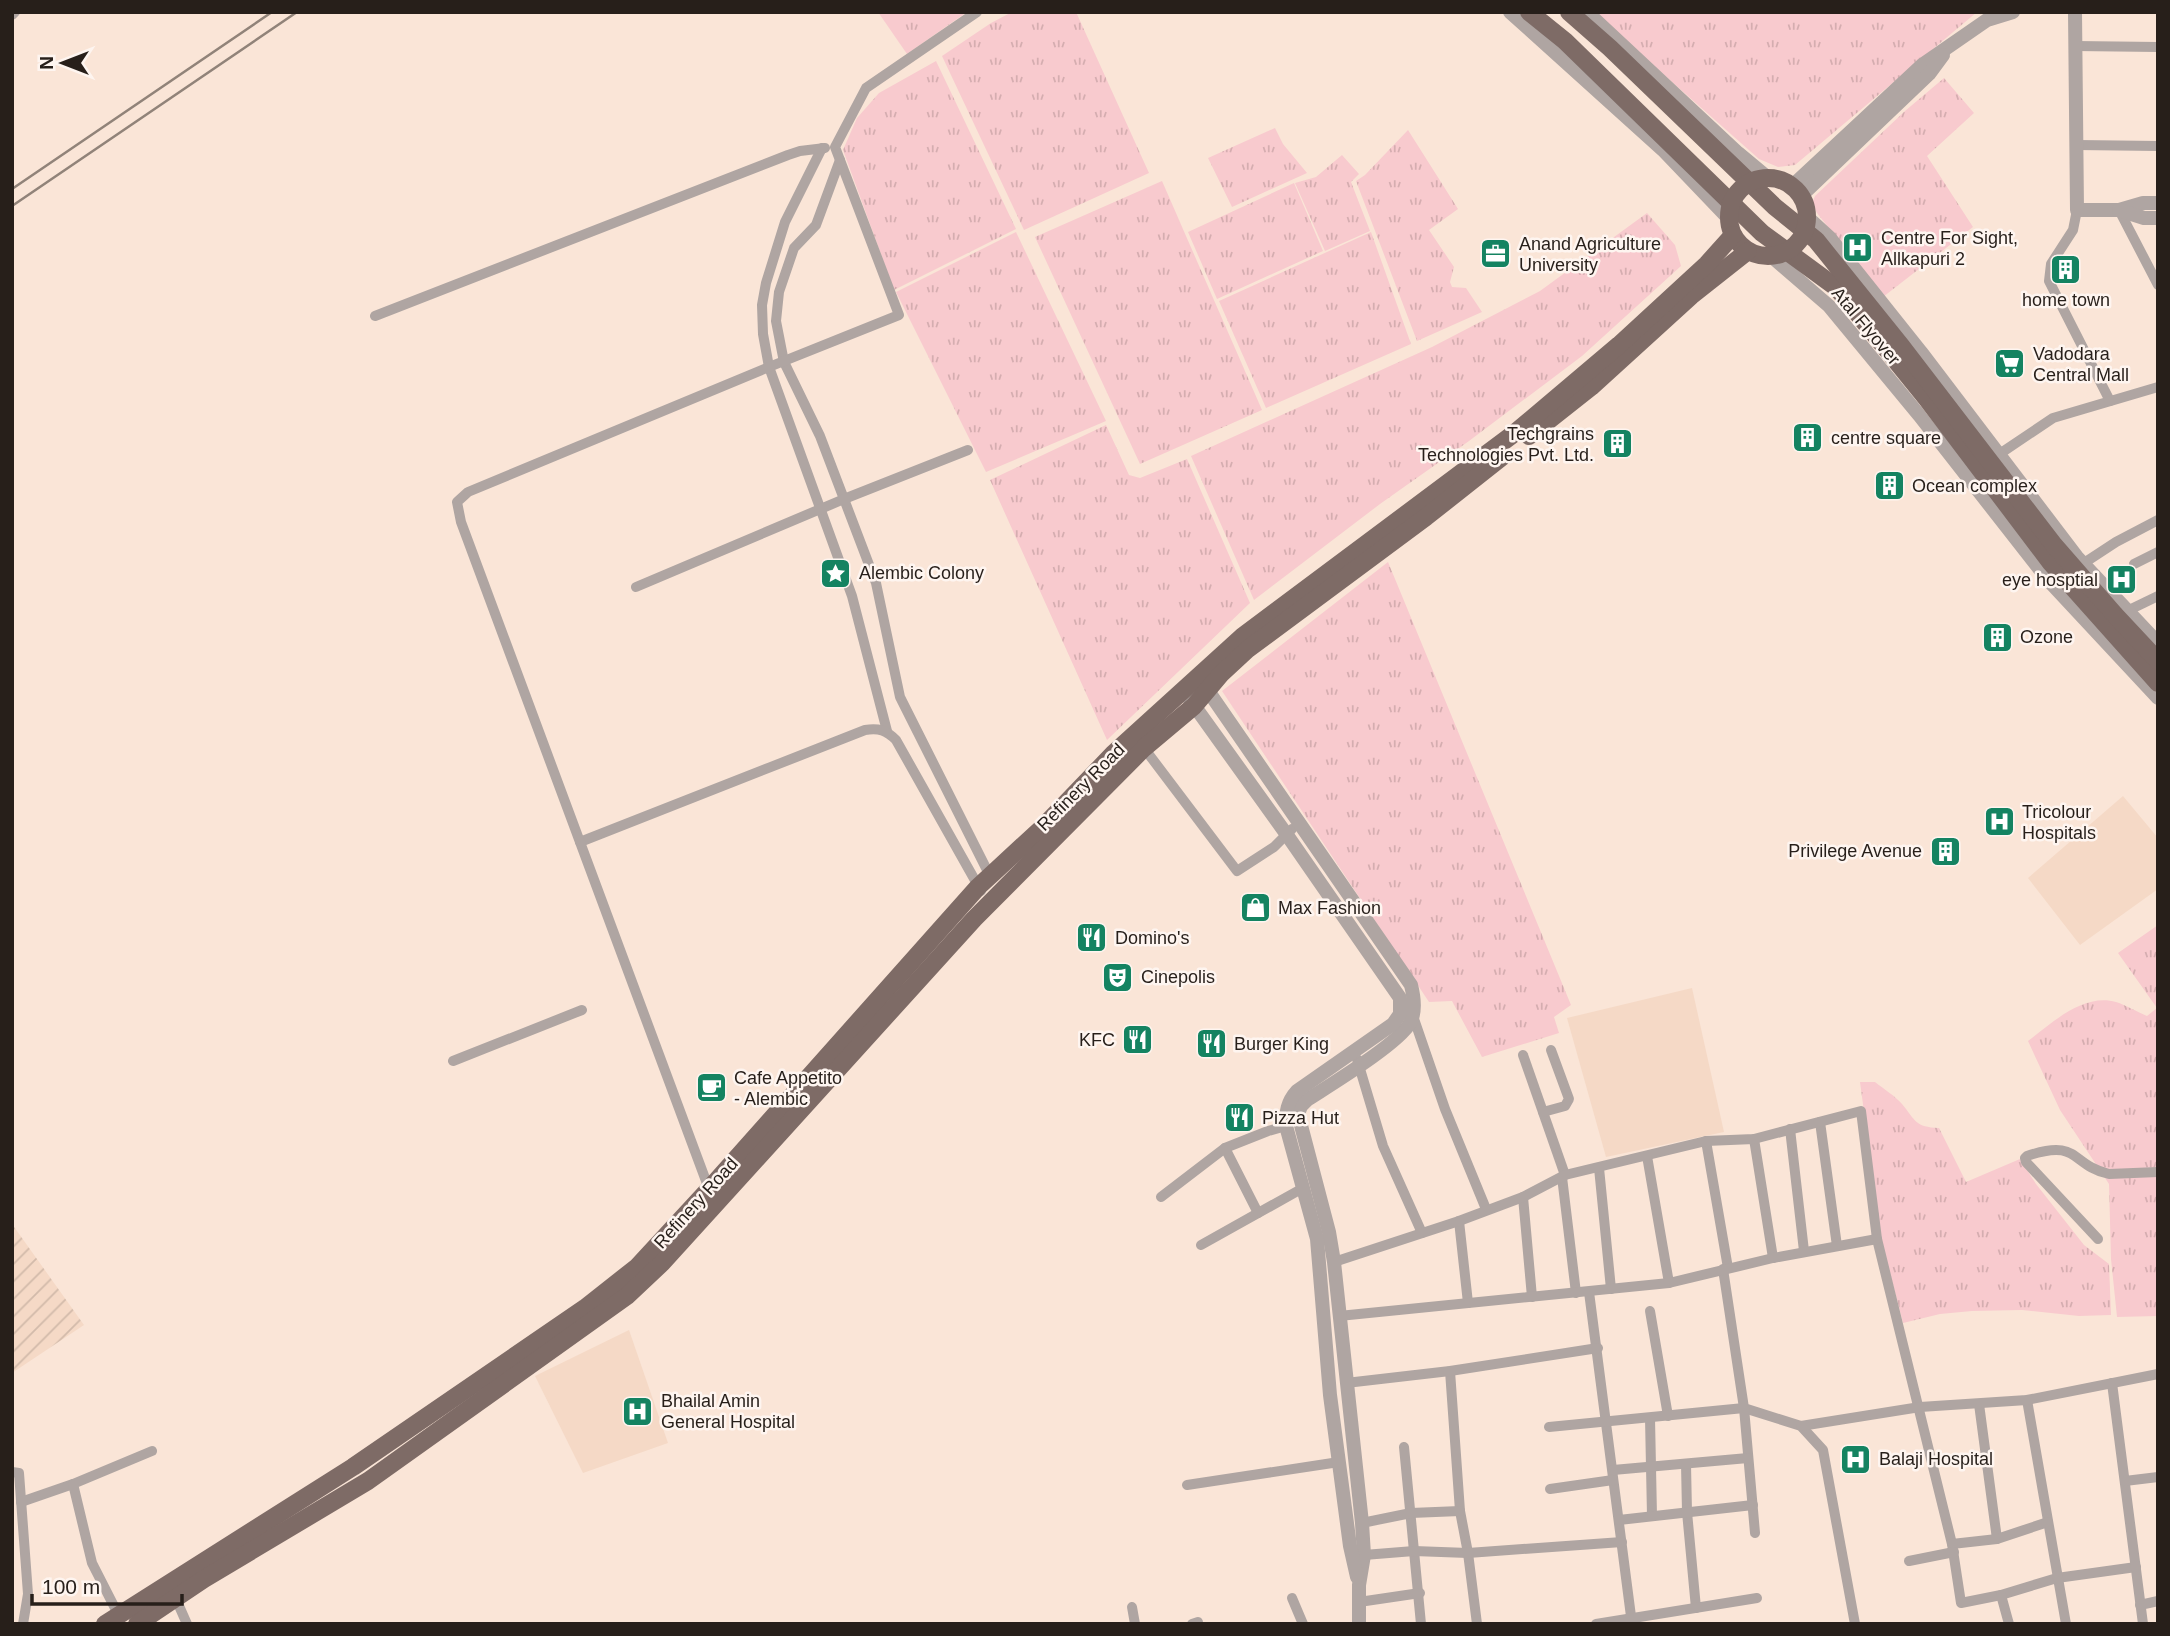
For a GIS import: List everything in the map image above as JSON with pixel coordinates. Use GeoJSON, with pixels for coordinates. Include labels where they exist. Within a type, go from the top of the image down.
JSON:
{"type":"FeatureCollection","features":[{"type":"Feature","properties":{"kind":"main road","name":"Atal Flyover"},"geometry":{"type":"LineString","coordinates":[[1529,12],[1565,41],[1762,233],[1837,288],[1927,400],[2051,563],[2158,683]]}},
{"type":"Feature","properties":{"kind":"main road","name":"Atal Flyover"},"geometry":{"type":"LineString","coordinates":[[1569,12],[1610,48],[1774,207],[1816,240],[2054,545],[2158,661]]}},
{"type":"Feature","properties":{"kind":"main road"},"geometry":{"type":"LineString","coordinates":[[1756,179],[1781,180],[1796,191],[1806,208],[1803,234],[1795,245],[1784,253],[1771,256],[1748,251],[1737,242],[1731,227],[1730,205],[1736,194],[1756,179]]}},
{"type":"Feature","properties":{"kind":"main road"},"geometry":{"type":"LineString","coordinates":[[1623,350],[1707,264],[1731,227]]}},
{"type":"Feature","properties":{"kind":"main road"},"geometry":{"type":"LineString","coordinates":[[1205,684],[1243,636],[1481,466],[1516,432],[1748,251]]}},
{"type":"Feature","properties":{"kind":"main road","name":"Refinery Road"},"geometry":{"type":"LineString","coordinates":[[137,1624],[204,1579],[368,1481],[641,1284],[719,1186],[984,881],[1043,827],[1113,754],[1183,690],[1205,684]]}},
{"type":"Feature","properties":{"kind":"main road","name":"Refinery Road"},"geometry":{"type":"LineString","coordinates":[[111,1619],[353,1467],[585,1308],[637,1267],[719,1186],[995,898],[1144,748],[1194,706],[1205,684]]}},
{"type":"Feature","properties":{"kind":"street"},"geometry":{"type":"LineString","coordinates":[[719,1186],[580,842],[461,522],[457,502],[468,492],[899,315],[835,147],[866,88],[977,12]]}},
{"type":"Feature","properties":{"kind":"street"},"geometry":{"type":"LineString","coordinates":[[1510,12],[1663,150],[1731,227]]}},
{"type":"Feature","properties":{"kind":"street"},"geometry":{"type":"LineString","coordinates":[[1587,12],[1768,178]]}},
{"type":"Feature","properties":{"kind":"street"},"geometry":{"type":"LineString","coordinates":[[1796,191],[1922,65],[1987,20],[2013,12]]}},
{"type":"Feature","properties":{"kind":"street"},"geometry":{"type":"LineString","coordinates":[[2075,12],[2077,210],[2073,230],[2051,264],[2049,281],[2110,401]]}},
{"type":"Feature","properties":{"kind":"street"},"geometry":{"type":"LineString","coordinates":[[2074,46],[2158,47]]}},
{"type":"Feature","properties":{"kind":"street"},"geometry":{"type":"LineString","coordinates":[[2077,145],[2158,146]]}},
{"type":"Feature","properties":{"kind":"street"},"geometry":{"type":"LineString","coordinates":[[375,316],[788,155],[835,147]]}},
{"type":"Feature","properties":{"kind":"street"},"geometry":{"type":"LineString","coordinates":[[822,148],[785,222],[766,283],[762,324],[769,367],[852,596],[887,731]]}},
{"type":"Feature","properties":{"kind":"street"},"geometry":{"type":"LineString","coordinates":[[840,160],[816,225],[794,248],[779,292],[776,321],[784,362],[820,436],[877,583],[900,697],[984,881],[995,898]]}},
{"type":"Feature","properties":{"kind":"street"},"geometry":{"type":"LineString","coordinates":[[2077,210],[2119,210],[2143,203],[2158,203]]}},
{"type":"Feature","properties":{"kind":"street"},"geometry":{"type":"LineString","coordinates":[[2119,210],[2144,218],[2158,218]]}},
{"type":"Feature","properties":{"kind":"street"},"geometry":{"type":"LineString","coordinates":[[2119,210],[2156,278]]}},
{"type":"Feature","properties":{"kind":"street"},"geometry":{"type":"LineString","coordinates":[[1806,216],[1830,238],[2084,564],[2158,643]]}},
{"type":"Feature","properties":{"kind":"street"},"geometry":{"type":"LineString","coordinates":[[1771,256],[1829,306],[1970,478],[2049,582],[2158,698]]}},
{"type":"Feature","properties":{"kind":"street"},"geometry":{"type":"LineString","coordinates":[[1895,384],[1921,352]]}},
{"type":"Feature","properties":{"kind":"street"},"geometry":{"type":"LineString","coordinates":[[1970,478],[1998,454],[2053,418],[2158,387]]}},
{"type":"Feature","properties":{"kind":"street"},"geometry":{"type":"LineString","coordinates":[[636,587],[968,450]]}},
{"type":"Feature","properties":{"kind":"street"},"geometry":{"type":"LineString","coordinates":[[2084,564],[2116,542],[2158,520]]}},
{"type":"Feature","properties":{"kind":"street"},"geometry":{"type":"LineString","coordinates":[[2134,564],[2158,552]]}},
{"type":"Feature","properties":{"kind":"street"},"geometry":{"type":"LineString","coordinates":[[2127,611],[2158,596]]}},
{"type":"Feature","properties":{"kind":"street"},"geometry":{"type":"LineString","coordinates":[[1205,684],[1411,985],[1414,995],[1413,1016],[1445,1109],[1486,1209]]}},
{"type":"Feature","properties":{"kind":"street"},"geometry":{"type":"LineString","coordinates":[[1183,690],[1400,998],[1400,1014],[1394,1024],[1307,1100],[1298,1114],[1329,1232],[1334,1262],[1363,1523],[1364,1555],[1359,1585],[1359,1624]]}},
{"type":"Feature","properties":{"kind":"street"},"geometry":{"type":"LineString","coordinates":[[580,842],[864,730],[876,728],[887,731],[896,740],[995,898]]}},
{"type":"Feature","properties":{"kind":"street"},"geometry":{"type":"LineString","coordinates":[[1144,748],[1237,871],[1274,848],[1298,822]]}},
{"type":"Feature","properties":{"kind":"street"},"geometry":{"type":"LineString","coordinates":[[453,1061],[582,1010]]}},
{"type":"Feature","properties":{"kind":"street"},"geometry":{"type":"LineString","coordinates":[[1359,1585],[1350,1546],[1326,1358],[1318,1247],[1286,1126],[1287,1109],[1292,1096],[1403,1032],[1413,1016]]}},
{"type":"Feature","properties":{"kind":"street"},"geometry":{"type":"LineString","coordinates":[[1543,1112],[1565,1106],[1569,1099],[1550,1050]]}},
{"type":"Feature","properties":{"kind":"street"},"geometry":{"type":"LineString","coordinates":[[1523,1055],[1563,1176],[1576,1293]]}},
{"type":"Feature","properties":{"kind":"street"},"geometry":{"type":"LineString","coordinates":[[1356,1059],[1383,1146],[1422,1233]]}},
{"type":"Feature","properties":{"kind":"street"},"geometry":{"type":"LineString","coordinates":[[1334,1262],[1523,1197],[1563,1176],[1706,1141],[1754,1139],[1861,1111],[1877,1239],[1953,1548],[1961,1603],[2001,1595],[2057,1578],[2136,1567]]}},
{"type":"Feature","properties":{"kind":"street"},"geometry":{"type":"LineString","coordinates":[[1820,1122],[1837,1246]]}},
{"type":"Feature","properties":{"kind":"street"},"geometry":{"type":"LineString","coordinates":[[1161,1197],[1224,1148],[1268,1130],[1286,1126]]}},
{"type":"Feature","properties":{"kind":"street"},"geometry":{"type":"LineString","coordinates":[[1790,1129],[1804,1251]]}},
{"type":"Feature","properties":{"kind":"street"},"geometry":{"type":"LineString","coordinates":[[1754,1139],[1773,1258]]}},
{"type":"Feature","properties":{"kind":"street"},"geometry":{"type":"LineString","coordinates":[[1706,1141],[1744,1408],[1755,1534]]}},
{"type":"Feature","properties":{"kind":"street"},"geometry":{"type":"LineString","coordinates":[[1224,1148],[1258,1213]]}},
{"type":"Feature","properties":{"kind":"street"},"geometry":{"type":"LineString","coordinates":[[2098,1239],[2025,1158],[2055,1149],[2073,1153],[2101,1172],[2158,1172]]}},
{"type":"Feature","properties":{"kind":"street"},"geometry":{"type":"LineString","coordinates":[[1647,1156],[1669,1283]]}},
{"type":"Feature","properties":{"kind":"street"},"geometry":{"type":"LineString","coordinates":[[1599,1168],[1611,1289]]}},
{"type":"Feature","properties":{"kind":"street"},"geometry":{"type":"LineString","coordinates":[[1201,1245],[1303,1188]]}},
{"type":"Feature","properties":{"kind":"street"},"geometry":{"type":"LineString","coordinates":[[1523,1197],[1532,1297]]}},
{"type":"Feature","properties":{"kind":"street"},"geometry":{"type":"LineString","coordinates":[[1458,1221],[1468,1303]]}},
{"type":"Feature","properties":{"kind":"street"},"geometry":{"type":"LineString","coordinates":[[1339,1316],[1669,1283],[1804,1251],[1877,1239]]}},
{"type":"Feature","properties":{"kind":"street"},"geometry":{"type":"LineString","coordinates":[[1589,1292],[1632,1621]]}},
{"type":"Feature","properties":{"kind":"street"},"geometry":{"type":"LineString","coordinates":[[1650,1311],[1668,1416]]}},
{"type":"Feature","properties":{"kind":"street"},"geometry":{"type":"LineString","coordinates":[[1346,1383],[1450,1371],[1598,1348]]}},
{"type":"Feature","properties":{"kind":"street"},"geometry":{"type":"LineString","coordinates":[[1450,1371],[1460,1511],[1477,1624]]}},
{"type":"Feature","properties":{"kind":"street"},"geometry":{"type":"LineString","coordinates":[[1549,1427],[1744,1408],[1801,1426],[1920,1407],[2027,1401],[2158,1374]]}},
{"type":"Feature","properties":{"kind":"street"},"geometry":{"type":"LineString","coordinates":[[2112,1383],[2143,1624]]}},
{"type":"Feature","properties":{"kind":"street"},"geometry":{"type":"LineString","coordinates":[[2027,1401],[2066,1624]]}},
{"type":"Feature","properties":{"kind":"street"},"geometry":{"type":"LineString","coordinates":[[1979,1404],[1997,1539]]}},
{"type":"Feature","properties":{"kind":"street"},"geometry":{"type":"LineString","coordinates":[[1650,1418],[1652,1516]]}},
{"type":"Feature","properties":{"kind":"street"},"geometry":{"type":"LineString","coordinates":[[1801,1426],[1823,1450],[1855,1624]]}},
{"type":"Feature","properties":{"kind":"street"},"geometry":{"type":"LineString","coordinates":[[1404,1447],[1421,1624]]}},
{"type":"Feature","properties":{"kind":"street"},"geometry":{"type":"LineString","coordinates":[[21,1503],[152,1451]]}},
{"type":"Feature","properties":{"kind":"street"},"geometry":{"type":"LineString","coordinates":[[1550,1489],[1650,1467],[1748,1458]]}},
{"type":"Feature","properties":{"kind":"street"},"geometry":{"type":"LineString","coordinates":[[1187,1485],[1339,1462]]}},
{"type":"Feature","properties":{"kind":"street"},"geometry":{"type":"LineString","coordinates":[[1686,1464],[1687,1512],[1696,1608]]}},
{"type":"Feature","properties":{"kind":"street"},"geometry":{"type":"LineString","coordinates":[[12,1472],[19,1473],[28,1594],[23,1624]]}},
{"type":"Feature","properties":{"kind":"street"},"geometry":{"type":"LineString","coordinates":[[2125,1481],[2158,1477]]}},
{"type":"Feature","properties":{"kind":"street"},"geometry":{"type":"LineString","coordinates":[[73,1484],[92,1563],[111,1619]]}},
{"type":"Feature","properties":{"kind":"street"},"geometry":{"type":"LineString","coordinates":[[1619,1520],[1753,1506]]}},
{"type":"Feature","properties":{"kind":"street"},"geometry":{"type":"LineString","coordinates":[[1363,1523],[1411,1514],[1460,1511]]}},
{"type":"Feature","properties":{"kind":"street"},"geometry":{"type":"LineString","coordinates":[[1909,1561],[1997,1539],[2048,1522]]}},
{"type":"Feature","properties":{"kind":"street"},"geometry":{"type":"LineString","coordinates":[[1364,1555],[1414,1551],[1468,1553],[1622,1542]]}},
{"type":"Feature","properties":{"kind":"street"},"geometry":{"type":"LineString","coordinates":[[1359,1602],[1420,1593]]}},
{"type":"Feature","properties":{"kind":"street"},"geometry":{"type":"LineString","coordinates":[[2001,1595],[2009,1624]]}},
{"type":"Feature","properties":{"kind":"street"},"geometry":{"type":"LineString","coordinates":[[176,1598],[187,1624]]}},
{"type":"Feature","properties":{"kind":"street"},"geometry":{"type":"LineString","coordinates":[[1292,1598],[1303,1624]]}},
{"type":"Feature","properties":{"kind":"street"},"geometry":{"type":"LineString","coordinates":[[1596,1624],[1632,1621],[1757,1598]]}},
{"type":"Feature","properties":{"kind":"street"},"geometry":{"type":"LineString","coordinates":[[2140,1605],[2158,1601]]}},
{"type":"Feature","properties":{"kind":"street"},"geometry":{"type":"LineString","coordinates":[[1132,1608],[1135,1624]]}},
{"type":"Feature","properties":{"kind":"shaded area"},"geometry":{"type":"Polygon","coordinates":[[[2123,796],[2158,838],[2158,889],[2080,945],[2028,878],[2123,796]]]}},
{"type":"Feature","properties":{"kind":"shaded area"},"geometry":{"type":"Polygon","coordinates":[[[1692,988],[1724,1132],[1606,1157],[1567,1018],[1692,988]]]}},
{"type":"Feature","properties":{"kind":"shaded area"},"geometry":{"type":"Polygon","coordinates":[[[12,1224],[84,1325],[12,1373],[12,1224]]]}},
{"type":"Feature","properties":{"kind":"shaded area"},"geometry":{"type":"Polygon","coordinates":[[[629,1330],[668,1443],[583,1473],[535,1376],[629,1330]]]}},
{"type":"Feature","properties":{"kind":"green space"},"geometry":{"type":"Polygon","coordinates":[[[878,12],[967,12],[907,54],[878,12]]]}},
{"type":"Feature","properties":{"kind":"green space"},"geometry":{"type":"Polygon","coordinates":[[[1012,12],[1076,12],[1149,173],[1024,230],[942,56],[1012,12]]]}},
{"type":"Feature","properties":{"kind":"green space"},"geometry":{"type":"Polygon","coordinates":[[[1593,12],[1977,12],[1795,165],[1778,167],[1759,159],[1593,12]]]}},
{"type":"Feature","properties":{"kind":"green space"},"geometry":{"type":"Polygon","coordinates":[[[936,61],[1016,229],[894,290],[843,150],[857,118],[879,93],[936,61]]]}},
{"type":"Feature","properties":{"kind":"green space"},"geometry":{"type":"Polygon","coordinates":[[[1944,78],[1974,113],[1927,156],[1973,227],[1883,297],[1812,203],[1815,196],[1944,78]]]}},
{"type":"Feature","properties":{"kind":"green space"},"geometry":{"type":"Polygon","coordinates":[[[1275,128],[1283,144],[1307,173],[1232,207],[1208,158],[1275,128]]]}},
{"type":"Feature","properties":{"kind":"green space"},"geometry":{"type":"Polygon","coordinates":[[[1408,130],[1458,209],[1429,230],[1454,267],[1450,282],[1452,287],[1466,288],[1482,312],[1417,341],[1356,181],[1408,130]]]}},
{"type":"Feature","properties":{"kind":"green space"},"geometry":{"type":"Polygon","coordinates":[[[1342,155],[1359,174],[1351,182],[1370,231],[1325,251],[1295,183],[1316,177],[1342,155]]]}},
{"type":"Feature","properties":{"kind":"green space"},"geometry":{"type":"Polygon","coordinates":[[[1162,181],[1262,410],[1140,464],[1035,237],[1162,181]]]}},
{"type":"Feature","properties":{"kind":"green space"},"geometry":{"type":"Polygon","coordinates":[[[1294,183],[1323,251],[1217,299],[1188,232],[1294,183]]]}},
{"type":"Feature","properties":{"kind":"green space"},"geometry":{"type":"Polygon","coordinates":[[[1647,213],[1675,245],[1681,266],[1582,356],[1254,600],[1191,456],[1432,347],[1540,291],[1647,213]]]}},
{"type":"Feature","properties":{"kind":"green space"},"geometry":{"type":"Polygon","coordinates":[[[1016,232],[1106,421],[986,472],[896,292],[1016,232]]]}},
{"type":"Feature","properties":{"kind":"green space"},"geometry":{"type":"Polygon","coordinates":[[[1371,232],[1411,344],[1266,408],[1219,301],[1371,232]]]}},
{"type":"Feature","properties":{"kind":"green space"},"geometry":{"type":"Polygon","coordinates":[[[1106,425],[1129,475],[1140,478],[1187,459],[1250,603],[1107,740],[990,480],[1106,425]]]}},
{"type":"Feature","properties":{"kind":"green space"},"geometry":{"type":"Polygon","coordinates":[[[1388,562],[1571,1005],[1554,1017],[1559,1033],[1482,1057],[1452,1001],[1429,1002],[1222,691],[1388,562]]]}},
{"type":"Feature","properties":{"kind":"green space"},"geometry":{"type":"Polygon","coordinates":[[[2158,925],[2158,1316],[2117,1317],[2111,1259],[2109,1184],[2060,1110],[2028,1041],[2069,1011],[2092,1002],[2116,1002],[2147,1016],[2157,1008],[2118,953],[2158,925]]]}},
{"type":"Feature","properties":{"kind":"green space"},"geometry":{"type":"Polygon","coordinates":[[[1860,1082],[1875,1082],[1899,1101],[1917,1122],[1939,1128],[1966,1182],[2020,1159],[2084,1245],[2109,1264],[2111,1315],[2079,1316],[2022,1310],[1972,1311],[1940,1314],[1903,1323],[1881,1238],[1860,1082]]]}},
{"type":"Feature","properties":{"kind":"railway"},"geometry":{"type":"LineString","coordinates":[[12,189],[272,12]]}},
{"type":"Feature","properties":{"kind":"railway"},"geometry":{"type":"LineString","coordinates":[[12,206],[297,12]]}},
{"type":"Feature","properties":{"kind":"place","name":"Centre For Sight, Allkapuri 2"},"geometry":{"type":"Point","coordinates":[1858,248]}},
{"type":"Feature","properties":{"kind":"place","name":"Anand Agriculture University"},"geometry":{"type":"Point","coordinates":[1496,254]}},
{"type":"Feature","properties":{"kind":"place","name":"home town"},"geometry":{"type":"Point","coordinates":[2066,269]}},
{"type":"Feature","properties":{"kind":"place","name":"Vadodara Central Mall"},"geometry":{"type":"Point","coordinates":[2010,364]}},
{"type":"Feature","properties":{"kind":"place","name":"centre square"},"geometry":{"type":"Point","coordinates":[1808,438]}},
{"type":"Feature","properties":{"kind":"place","name":"Techgrains Technologies Pvt. Ltd."},"geometry":{"type":"Point","coordinates":[1617,444]}},
{"type":"Feature","properties":{"kind":"place","name":"Ocean complex"},"geometry":{"type":"Point","coordinates":[1889,486]}},
{"type":"Feature","properties":{"kind":"place","name":"Alembic Colony"},"geometry":{"type":"Point","coordinates":[836,573]}},
{"type":"Feature","properties":{"kind":"place","name":"eye hosptial"},"geometry":{"type":"Point","coordinates":[2121,580]}},
{"type":"Feature","properties":{"kind":"place","name":"Ozone"},"geometry":{"type":"Point","coordinates":[1997,637]}},
{"type":"Feature","properties":{"kind":"place","name":"Tricolour Hospitals"},"geometry":{"type":"Point","coordinates":[1999,822]}},
{"type":"Feature","properties":{"kind":"place","name":"Privilege Avenue"},"geometry":{"type":"Point","coordinates":[1945,851]}},
{"type":"Feature","properties":{"kind":"place","name":"Max Fashion"},"geometry":{"type":"Point","coordinates":[1255,908]}},
{"type":"Feature","properties":{"kind":"place","name":"Domino's"},"geometry":{"type":"Point","coordinates":[1092,938]}},
{"type":"Feature","properties":{"kind":"place","name":"Cinepolis"},"geometry":{"type":"Point","coordinates":[1118,977]}},
{"type":"Feature","properties":{"kind":"place","name":"KFC"},"geometry":{"type":"Point","coordinates":[1138,1040]}},
{"type":"Feature","properties":{"kind":"place","name":"Burger King"},"geometry":{"type":"Point","coordinates":[1211,1044]}},
{"type":"Feature","properties":{"kind":"place","name":"Cafe Appetito - Alembic"},"geometry":{"type":"Point","coordinates":[711,1088]}},
{"type":"Feature","properties":{"kind":"place","name":"Pizza Hut"},"geometry":{"type":"Point","coordinates":[1239,1118]}},
{"type":"Feature","properties":{"kind":"place","name":"Bhailal Amin General Hospital"},"geometry":{"type":"Point","coordinates":[638,1411]}},
{"type":"Feature","properties":{"kind":"place","name":"Balaji Hospital"},"geometry":{"type":"Point","coordinates":[1856,1459]}}]}
